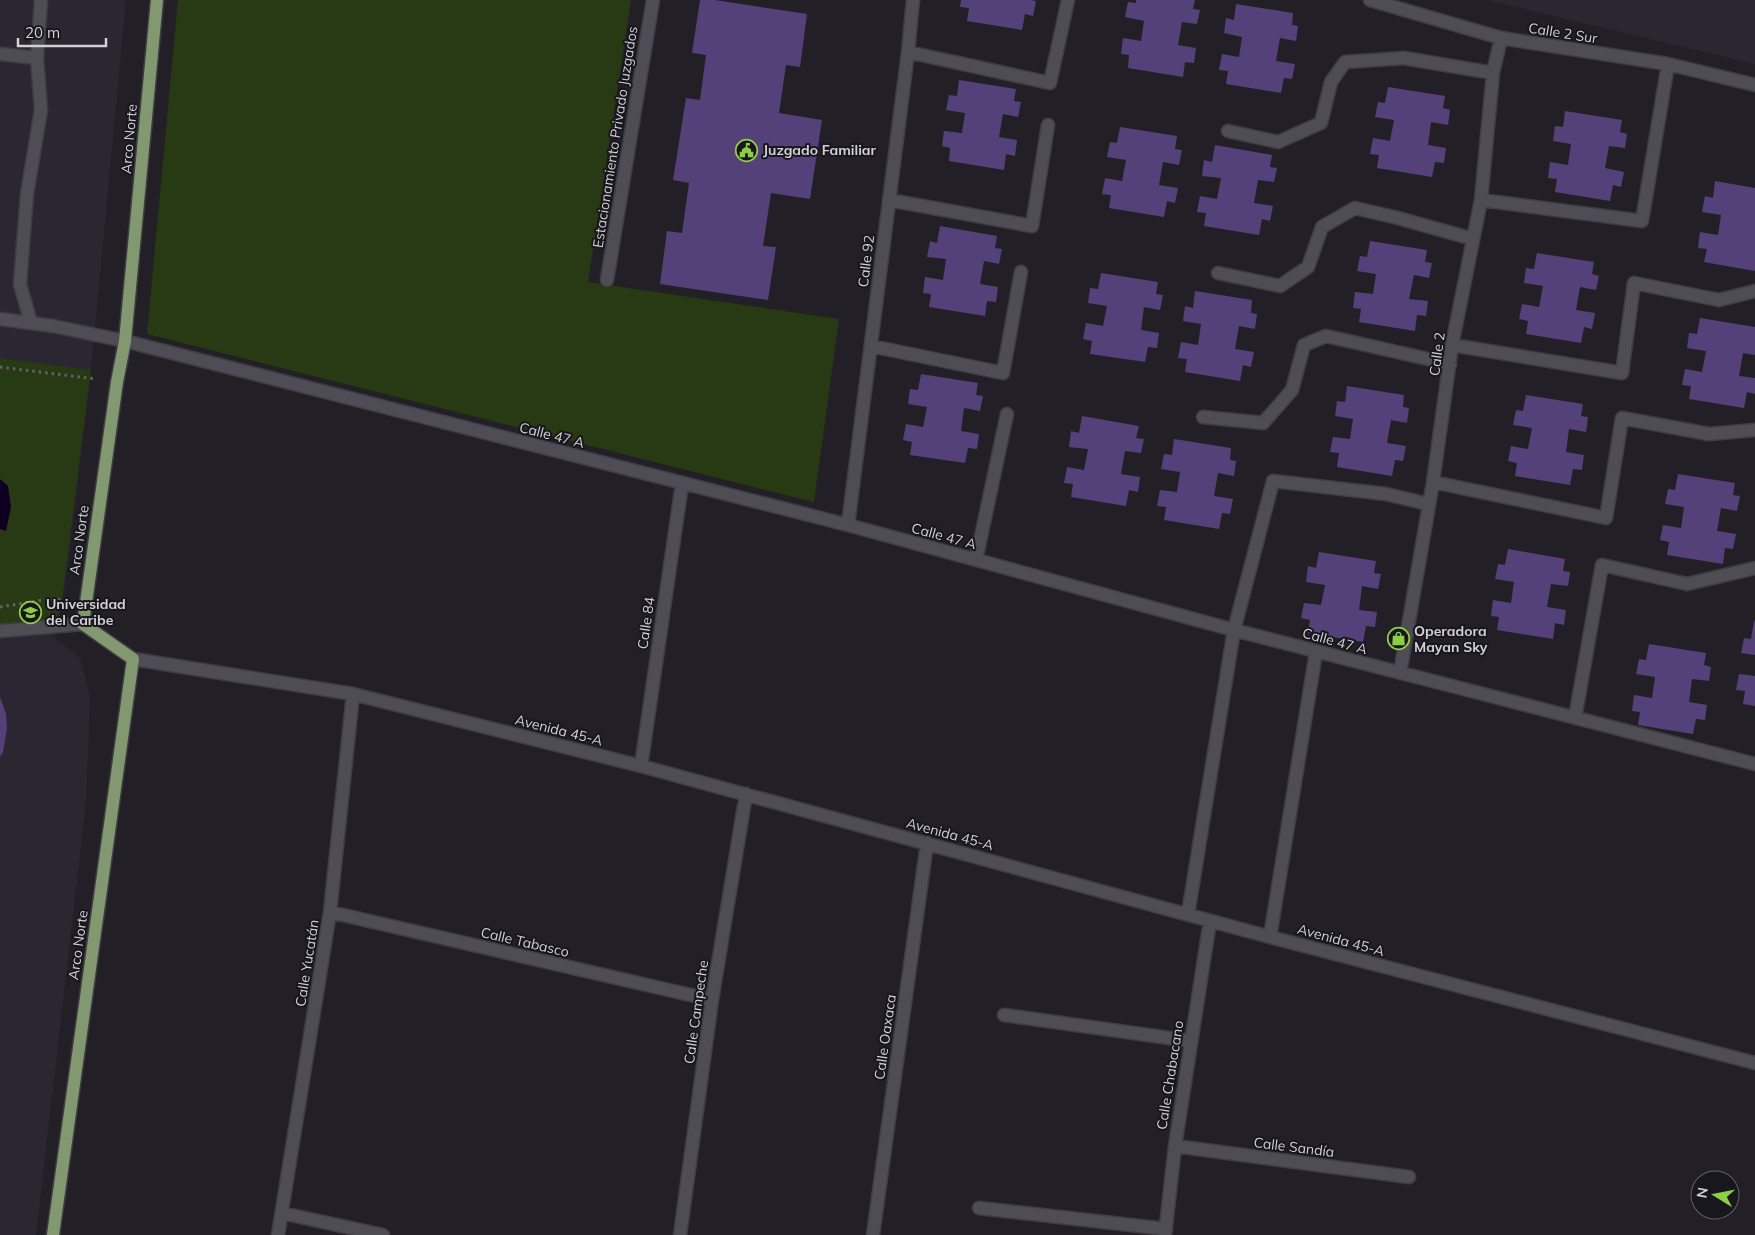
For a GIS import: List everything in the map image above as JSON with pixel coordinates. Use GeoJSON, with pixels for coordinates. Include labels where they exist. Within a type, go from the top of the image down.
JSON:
{"type":"FeatureCollection","features":[{"type":"Feature","properties":{"kind":"main road","name":"Arco Norte"},"geometry":{"type":"LineString","coordinates":[[83,624],[117,382],[125,341],[157,0]]}},
{"type":"Feature","properties":{"kind":"main road"},"geometry":{"type":"LineString","coordinates":[[83,624],[133,659]]}},
{"type":"Feature","properties":{"kind":"main road","name":"Arco Norte"},"geometry":{"type":"LineString","coordinates":[[53,1235],[133,659]]}},
{"type":"Feature","properties":{"kind":"street"},"geometry":{"type":"LineString","coordinates":[[31,323],[20,284],[27,194],[41,110],[37,58],[41,0]]}},
{"type":"Feature","properties":{"kind":"street","name":"Estacionamiento Privado Juzgados"},"geometry":{"type":"LineString","coordinates":[[607,280],[653,0]]}},
{"type":"Feature","properties":{"kind":"street","name":"Calle 92"},"geometry":{"type":"LineString","coordinates":[[848,525],[913,0]]}},
{"type":"Feature","properties":{"kind":"street"},"geometry":{"type":"LineString","coordinates":[[908,52],[1050,84],[1068,0]]}},
{"type":"Feature","properties":{"kind":"street","name":"Calle 2 Sur"},"geometry":{"type":"LineString","coordinates":[[1370,0],[1501,38],[1668,64],[1755,85]]}},
{"type":"Feature","properties":{"kind":"street","name":"Calle 2"},"geometry":{"type":"LineString","coordinates":[[1400,673],[1433,482],[1452,345],[1481,200],[1493,73],[1501,38]]}},
{"type":"Feature","properties":{"kind":"street"},"geometry":{"type":"LineString","coordinates":[[0,54],[37,58]]}},
{"type":"Feature","properties":{"kind":"street"},"geometry":{"type":"LineString","coordinates":[[1228,131],[1278,142],[1321,123],[1331,82],[1345,62],[1404,58],[1493,73]]}},
{"type":"Feature","properties":{"kind":"street"},"geometry":{"type":"LineString","coordinates":[[1481,200],[1642,221],[1668,64]]}},
{"type":"Feature","properties":{"kind":"street"},"geometry":{"type":"LineString","coordinates":[[889,200],[1032,226],[1048,125]]}},
{"type":"Feature","properties":{"kind":"street"},"geometry":{"type":"LineString","coordinates":[[1218,273],[1280,286],[1308,267],[1322,227],[1355,208],[1473,239]]}},
{"type":"Feature","properties":{"kind":"street"},"geometry":{"type":"LineString","coordinates":[[871,346],[1003,373],[1021,272]]}},
{"type":"Feature","properties":{"kind":"street"},"geometry":{"type":"LineString","coordinates":[[1452,345],[1622,373],[1634,283],[1719,300],[1755,291]]}},
{"type":"Feature","properties":{"kind":"street","name":"Calle 47 A"},"geometry":{"type":"LineString","coordinates":[[0,319],[53,326],[125,341],[848,525],[1316,652],[1755,764]]}},
{"type":"Feature","properties":{"kind":"street"},"geometry":{"type":"LineString","coordinates":[[1203,417],[1263,423],[1292,390],[1304,345],[1326,336],[1450,364]]}},
{"type":"Feature","properties":{"kind":"street"},"geometry":{"type":"LineString","coordinates":[[976,560],[1007,414]]}},
{"type":"Feature","properties":{"kind":"street"},"geometry":{"type":"LineString","coordinates":[[1433,482],[1606,518],[1622,418],[1709,434],[1755,430]]}},
{"type":"Feature","properties":{"kind":"street"},"geometry":{"type":"LineString","coordinates":[[1188,914],[1234,630],[1273,481],[1386,494],[1428,504]]}},
{"type":"Feature","properties":{"kind":"street","name":"Calle 84"},"geometry":{"type":"LineString","coordinates":[[641,766],[682,484]]}},
{"type":"Feature","properties":{"kind":"street"},"geometry":{"type":"LineString","coordinates":[[1575,718],[1602,565],[1688,584],[1755,568]]}},
{"type":"Feature","properties":{"kind":"street"},"geometry":{"type":"LineString","coordinates":[[0,632],[83,624]]}},
{"type":"Feature","properties":{"kind":"street"},"geometry":{"type":"LineString","coordinates":[[1270,937],[1316,652]]}},
{"type":"Feature","properties":{"kind":"street","name":"Avenida 45-A"},"geometry":{"type":"LineString","coordinates":[[133,659],[353,694],[641,766],[1270,937],[1755,1063]]}},
{"type":"Feature","properties":{"kind":"street","name":"Calle Yucatán"},"geometry":{"type":"LineString","coordinates":[[278,1235],[330,912],[353,694]]}},
{"type":"Feature","properties":{"kind":"street","name":"Calle Campeche"},"geometry":{"type":"LineString","coordinates":[[680,1235],[712,1000],[746,794]]}},
{"type":"Feature","properties":{"kind":"street","name":"Calle Oaxaca"},"geometry":{"type":"LineString","coordinates":[[873,1235],[927,843]]}},
{"type":"Feature","properties":{"kind":"street","name":"Calle Tabasco"},"geometry":{"type":"LineString","coordinates":[[330,912],[712,1000]]}},
{"type":"Feature","properties":{"kind":"street","name":"Calle Chabacano"},"geometry":{"type":"LineString","coordinates":[[1165,1232],[1175,1146],[1210,921]]}},
{"type":"Feature","properties":{"kind":"street"},"geometry":{"type":"LineString","coordinates":[[1004,1016],[1191,1041]]}},
{"type":"Feature","properties":{"kind":"street","name":"Calle Sandía"},"geometry":{"type":"LineString","coordinates":[[1175,1146],[1409,1177]]}},
{"type":"Feature","properties":{"kind":"street"},"geometry":{"type":"LineString","coordinates":[[979,1208],[1165,1232]]}},
{"type":"Feature","properties":{"kind":"street"},"geometry":{"type":"LineString","coordinates":[[282,1213],[383,1235]]}},
{"type":"Feature","properties":{"kind":"path"},"geometry":{"type":"LineString","coordinates":[[0,368],[117,382]]}},
{"type":"Feature","properties":{"kind":"path"},"geometry":{"type":"LineString","coordinates":[[0,607],[49,599],[86,602]]}},
{"type":"Feature","properties":{"kind":"shaded area","name":"Universidad del Caribe"},"geometry":{"type":"Polygon","coordinates":[[[0,0],[126,0],[91,370],[65,586],[55,638],[80,658],[90,696],[86,802],[36,1235],[0,1235],[0,0]]]}},
{"type":"Feature","properties":{"kind":"shaded area"},"geometry":{"type":"Polygon","coordinates":[[[1755,0],[1755,64],[1491,1],[1755,0]]]}},
{"type":"Feature","properties":{"kind":"shaded area"},"geometry":{"type":"Polygon","coordinates":[[[0,479],[8,486],[11,507],[6,531],[0,529],[0,479]]]}},
{"type":"Feature","properties":{"kind":"green space"},"geometry":{"type":"Polygon","coordinates":[[[178,0],[631,0],[588,282],[839,319],[814,502],[147,334],[178,0]]]}},
{"type":"Feature","properties":{"kind":"green space"},"geometry":{"type":"Polygon","coordinates":[[[0,358],[91,370],[62,600],[56,626],[0,633],[0,358]]]}},
{"type":"Feature","properties":{"kind":"building","name":"Juzgado Familiar"},"geometry":{"type":"Polygon","coordinates":[[[700,0],[715,0],[807,14],[800,67],[786,65],[779,113],[822,120],[810,199],[771,193],[763,246],[776,247],[768,300],[660,284],[667,231],[682,233],[689,183],[673,180],[686,98],[700,100],[706,55],[692,53],[700,0]]]}},
{"type":"Feature","properties":{"kind":"building"},"geometry":{"type":"Polygon","coordinates":[[[961,0],[1036,1],[1033,16],[1025,14],[1022,30],[967,21],[969,8],[960,7],[961,0]]]}},
{"type":"Feature","properties":{"kind":"building"},"geometry":{"type":"Polygon","coordinates":[[[1136,0],[1195,0],[1193,9],[1200,10],[1197,24],[1182,22],[1178,45],[1196,48],[1194,63],[1185,62],[1183,77],[1128,68],[1129,55],[1121,54],[1123,38],[1141,41],[1144,21],[1125,17],[1128,2],[1136,3],[1136,0]]]}},
{"type":"Feature","properties":{"kind":"building"},"geometry":{"type":"Polygon","coordinates":[[[1236,4],[1293,13],[1292,25],[1298,26],[1296,41],[1280,38],[1276,61],[1295,64],[1292,79],[1284,78],[1281,93],[1226,84],[1228,71],[1219,70],[1222,54],[1239,57],[1242,37],[1224,33],[1226,18],[1234,20],[1236,4]]]}},
{"type":"Feature","properties":{"kind":"building"},"geometry":{"type":"Polygon","coordinates":[[[959,80],[1016,89],[1014,101],[1021,102],[1018,117],[1003,114],[999,137],[1017,140],[1015,156],[1006,154],[1004,170],[949,161],[950,148],[942,146],[944,131],[962,133],[965,113],[946,110],[949,95],[957,96],[959,80]]]}},
{"type":"Feature","properties":{"kind":"building"},"geometry":{"type":"Polygon","coordinates":[[[1388,87],[1445,96],[1443,108],[1450,110],[1448,125],[1431,122],[1428,145],[1446,148],[1444,163],[1435,162],[1432,177],[1377,168],[1379,155],[1370,154],[1373,138],[1390,141],[1394,120],[1375,117],[1378,102],[1385,103],[1388,87]]]}},
{"type":"Feature","properties":{"kind":"building"},"geometry":{"type":"Polygon","coordinates":[[[1565,111],[1622,120],[1620,132],[1627,134],[1625,148],[1609,146],[1605,168],[1624,172],[1621,187],[1613,185],[1610,201],[1555,192],[1557,179],[1548,178],[1550,162],[1568,165],[1571,144],[1553,141],[1555,126],[1563,127],[1565,111]]]}},
{"type":"Feature","properties":{"kind":"building"},"geometry":{"type":"Polygon","coordinates":[[[1120,127],[1177,136],[1175,149],[1182,150],[1179,165],[1163,162],[1159,185],[1178,188],[1175,203],[1167,201],[1164,217],[1109,208],[1111,195],[1102,194],[1105,178],[1122,181],[1126,160],[1107,157],[1110,142],[1117,143],[1120,127]]]}},
{"type":"Feature","properties":{"kind":"building"},"geometry":{"type":"Polygon","coordinates":[[[1215,145],[1272,155],[1270,167],[1277,168],[1274,182],[1258,180],[1254,203],[1273,206],[1270,221],[1262,219],[1259,235],[1204,226],[1206,213],[1197,212],[1200,196],[1217,199],[1221,178],[1202,176],[1204,160],[1212,162],[1215,145]]]}},
{"type":"Feature","properties":{"kind":"building"},"geometry":{"type":"Polygon","coordinates":[[[1715,181],[1755,188],[1755,271],[1704,262],[1707,249],[1698,248],[1700,232],[1718,235],[1721,215],[1702,212],[1705,196],[1713,198],[1715,181]]]}},
{"type":"Feature","properties":{"kind":"building"},"geometry":{"type":"Polygon","coordinates":[[[940,226],[997,236],[995,248],[1002,249],[999,264],[984,261],[980,284],[998,287],[996,302],[987,301],[985,316],[929,307],[931,294],[923,293],[925,277],[943,280],[946,259],[927,257],[930,241],[937,243],[940,226]]]}},
{"type":"Feature","properties":{"kind":"building"},"geometry":{"type":"Polygon","coordinates":[[[1370,241],[1427,250],[1425,262],[1432,263],[1429,278],[1414,275],[1409,299],[1428,301],[1426,316],[1417,315],[1415,331],[1359,322],[1361,309],[1353,308],[1355,292],[1373,294],[1376,274],[1357,271],[1360,256],[1367,257],[1370,241]]]}},
{"type":"Feature","properties":{"kind":"building"},"geometry":{"type":"Polygon","coordinates":[[[1537,253],[1594,262],[1592,274],[1599,276],[1596,290],[1580,287],[1576,310],[1595,313],[1592,329],[1584,327],[1581,343],[1526,334],[1528,321],[1519,319],[1522,304],[1539,307],[1543,286],[1524,283],[1526,268],[1534,269],[1537,253]]]}},
{"type":"Feature","properties":{"kind":"building"},"geometry":{"type":"Polygon","coordinates":[[[1101,273],[1158,282],[1156,294],[1163,295],[1160,310],[1144,307],[1141,330],[1159,333],[1157,348],[1148,347],[1145,362],[1090,354],[1092,341],[1083,339],[1086,323],[1103,326],[1107,306],[1088,303],[1090,288],[1098,289],[1101,273]]]}},
{"type":"Feature","properties":{"kind":"building"},"geometry":{"type":"Polygon","coordinates":[[[1195,291],[1252,300],[1251,313],[1257,314],[1255,329],[1239,326],[1235,349],[1254,352],[1251,367],[1243,365],[1240,381],[1185,372],[1187,359],[1178,358],[1181,342],[1198,345],[1201,324],[1183,321],[1185,306],[1193,308],[1195,291]]]}},
{"type":"Feature","properties":{"kind":"building"},"geometry":{"type":"Polygon","coordinates":[[[1700,318],[1755,327],[1755,355],[1743,353],[1739,376],[1755,378],[1755,394],[1747,392],[1744,408],[1689,399],[1691,386],[1682,385],[1685,369],[1702,372],[1706,351],[1687,348],[1689,333],[1697,334],[1700,318]]]}},
{"type":"Feature","properties":{"kind":"building"},"geometry":{"type":"Polygon","coordinates":[[[921,374],[978,383],[976,395],[983,396],[980,411],[964,408],[961,431],[979,434],[977,449],[968,448],[965,463],[910,455],[912,442],[903,440],[906,424],[923,427],[927,407],[908,404],[910,389],[918,390],[921,374]]]}},
{"type":"Feature","properties":{"kind":"building"},"geometry":{"type":"Polygon","coordinates":[[[1347,386],[1404,395],[1403,407],[1409,408],[1407,423],[1391,420],[1387,443],[1406,446],[1403,461],[1395,460],[1392,476],[1337,467],[1339,453],[1330,452],[1333,437],[1350,439],[1353,419],[1335,416],[1337,401],[1345,402],[1347,386]]]}},
{"type":"Feature","properties":{"kind":"building"},"geometry":{"type":"Polygon","coordinates":[[[1526,395],[1583,404],[1581,416],[1588,417],[1586,432],[1569,429],[1566,452],[1584,455],[1582,470],[1573,469],[1570,485],[1515,476],[1517,463],[1508,461],[1511,446],[1528,449],[1532,428],[1513,425],[1516,410],[1523,411],[1526,395]]]}},
{"type":"Feature","properties":{"kind":"building"},"geometry":{"type":"Polygon","coordinates":[[[1082,416],[1139,426],[1136,438],[1144,439],[1141,453],[1125,451],[1121,474],[1140,477],[1138,492],[1129,490],[1126,506],[1071,497],[1073,484],[1064,483],[1067,467],[1084,470],[1088,449],[1069,447],[1071,431],[1079,433],[1082,416]]]}},
{"type":"Feature","properties":{"kind":"building"},"geometry":{"type":"Polygon","coordinates":[[[1174,439],[1231,448],[1230,460],[1236,461],[1234,476],[1218,473],[1214,496],[1233,499],[1230,514],[1222,513],[1219,529],[1164,520],[1166,507],[1157,506],[1160,490],[1177,492],[1180,472],[1161,469],[1164,454],[1172,455],[1174,439]]]}},
{"type":"Feature","properties":{"kind":"building"},"geometry":{"type":"Polygon","coordinates":[[[1678,474],[1735,483],[1733,495],[1740,496],[1737,511],[1721,508],[1717,531],[1736,534],[1733,549],[1725,548],[1723,564],[1667,555],[1669,542],[1660,540],[1663,525],[1681,528],[1684,507],[1665,504],[1668,489],[1675,490],[1678,474]]]}},
{"type":"Feature","properties":{"kind":"building"},"geometry":{"type":"Polygon","coordinates":[[[1508,549],[1565,559],[1563,571],[1570,572],[1568,586],[1551,584],[1547,607],[1566,610],[1564,625],[1555,623],[1553,639],[1497,630],[1499,617],[1491,616],[1493,600],[1511,603],[1514,582],[1495,579],[1498,564],[1505,565],[1508,549]]]}},
{"type":"Feature","properties":{"kind":"building"},"geometry":{"type":"Polygon","coordinates":[[[1319,552],[1376,561],[1374,573],[1381,574],[1378,589],[1362,586],[1359,610],[1377,612],[1375,627],[1366,626],[1363,642],[1308,633],[1310,620],[1301,618],[1304,603],[1321,605],[1325,585],[1306,582],[1308,566],[1316,568],[1319,552]]]}},
{"type":"Feature","properties":{"kind":"building"},"geometry":{"type":"Polygon","coordinates":[[[1754,621],[1755,655],[1741,653],[1744,638],[1751,639],[1754,621]]]}},
{"type":"Feature","properties":{"kind":"building"},"geometry":{"type":"Polygon","coordinates":[[[1649,644],[1706,653],[1704,665],[1711,667],[1709,681],[1692,679],[1689,702],[1707,705],[1705,720],[1696,719],[1693,734],[1638,725],[1640,712],[1632,711],[1634,695],[1652,698],[1655,677],[1636,674],[1639,659],[1646,660],[1649,644]]]}},
{"type":"Feature","properties":{"kind":"building"},"geometry":{"type":"Polygon","coordinates":[[[1739,674],[1755,676],[1755,706],[1743,704],[1745,691],[1736,690],[1739,674]]]}},
{"type":"Feature","properties":{"kind":"building"},"geometry":{"type":"Polygon","coordinates":[[[0,697],[6,714],[7,728],[3,752],[0,757],[0,697]]]}},
{"type":"Feature","properties":{"kind":"place","name":"Juzgado Familiar"},"geometry":{"type":"Point","coordinates":[747,150]}},
{"type":"Feature","properties":{"kind":"place","name":"Universidad del Caribe"},"geometry":{"type":"Point","coordinates":[30,612]}},
{"type":"Feature","properties":{"kind":"place","name":"Operadora Mayan Sky"},"geometry":{"type":"Point","coordinates":[1398,639]}}]}
